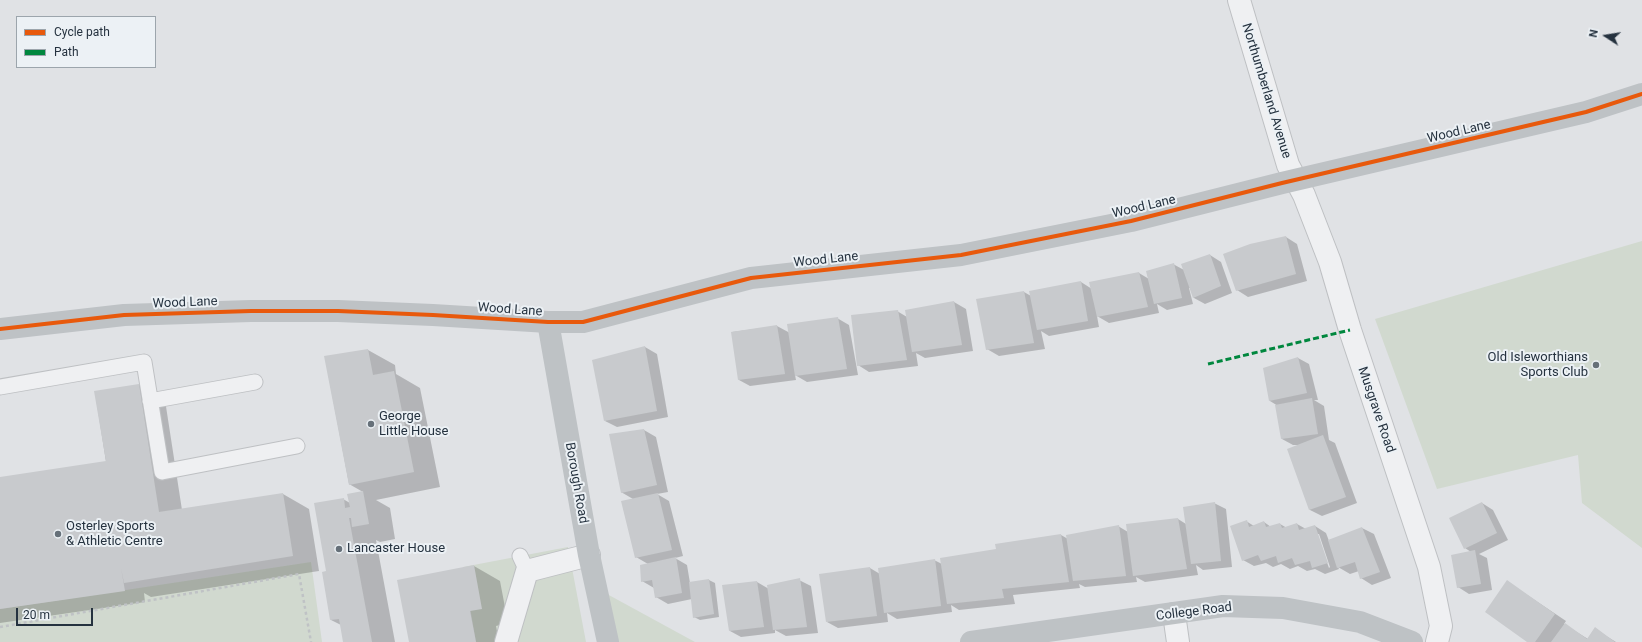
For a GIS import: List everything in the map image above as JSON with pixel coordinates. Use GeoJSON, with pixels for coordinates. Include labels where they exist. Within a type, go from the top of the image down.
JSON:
{"type":"FeatureCollection","features":[{"type":"Feature","properties":{"kind":"street","name":"Northumberland Avenue"},"geometry":{"type":"LineString","coordinates":[[1239,0],[1288,165],[1297,181]]}},
{"type":"Feature","properties":{"kind":"street","name":"Wood Lane"},"geometry":{"type":"LineString","coordinates":[[0,329],[124,315],[251,311],[354,312],[548,322],[583,322],[751,278],[961,255],[1131,221],[1586,112],[1642,94]]}},
{"type":"Feature","properties":{"kind":"street","name":"Musgrave Road"},"geometry":{"type":"LineString","coordinates":[[1297,181],[1304,195],[1330,262],[1350,330],[1429,567],[1441,626],[1437,642]]}},
{"type":"Feature","properties":{"kind":"street","name":"Borough Road"},"geometry":{"type":"LineString","coordinates":[[548,322],[589,555],[608,642]]}},
{"type":"Feature","properties":{"kind":"street"},"geometry":{"type":"LineString","coordinates":[[506,642],[524,563],[589,555]]}},
{"type":"Feature","properties":{"kind":"street","name":"College Road"},"geometry":{"type":"LineString","coordinates":[[971,642],[1222,606],[1283,608],[1360,622],[1412,642]]}},
{"type":"Feature","properties":{"kind":"street"},"geometry":{"type":"LineString","coordinates":[[1174,614],[1178,642]]}},
{"type":"Feature","properties":{"kind":"lane"},"geometry":{"type":"LineString","coordinates":[[0,387],[144,362],[162,472],[297,446]]}},
{"type":"Feature","properties":{"kind":"lane"},"geometry":{"type":"LineString","coordinates":[[150,401],[254,382]]}},
{"type":"Feature","properties":{"kind":"path"},"geometry":{"type":"LineString","coordinates":[[0,627],[300,574],[311,642]]}},
{"type":"Feature","properties":{"kind":"shaded area"},"geometry":{"type":"Polygon","coordinates":[[[1642,241],[1642,548],[1582,503],[1578,455],[1437,489],[1375,319],[1642,241]]]}},
{"type":"Feature","properties":{"kind":"shaded area"},"geometry":{"type":"Polygon","coordinates":[[[568,547],[586,642],[476,642],[463,567],[568,547]]]}},
{"type":"Feature","properties":{"kind":"shaded area"},"geometry":{"type":"Polygon","coordinates":[[[311,562],[322,642],[0,642],[0,609],[311,562]]]}},
{"type":"Feature","properties":{"kind":"shaded area"},"geometry":{"type":"Polygon","coordinates":[[[596,588],[695,642],[608,642],[596,588]]]}},
{"type":"Feature","properties":{"kind":"building"},"geometry":{"type":"Polygon","coordinates":[[[1286,236],[1296,274],[1236,291],[1223,254],[1250,244],[1286,236]]]}},
{"type":"Feature","properties":{"kind":"building"},"geometry":{"type":"Polygon","coordinates":[[[1210,254],[1221,286],[1193,298],[1181,264],[1210,254]]]}},
{"type":"Feature","properties":{"kind":"building"},"geometry":{"type":"Polygon","coordinates":[[[1174,263],[1182,298],[1154,304],[1146,271],[1174,263]]]}},
{"type":"Feature","properties":{"kind":"building"},"geometry":{"type":"Polygon","coordinates":[[[1139,272],[1148,307],[1097,317],[1089,282],[1139,272]]]}},
{"type":"Feature","properties":{"kind":"building"},"geometry":{"type":"Polygon","coordinates":[[[1081,281],[1088,321],[1037,330],[1029,291],[1081,281]]]}},
{"type":"Feature","properties":{"kind":"building"},"geometry":{"type":"Polygon","coordinates":[[[1024,291],[1034,343],[986,350],[976,299],[1024,291]]]}},
{"type":"Feature","properties":{"kind":"building"},"geometry":{"type":"Polygon","coordinates":[[[954,301],[962,345],[912,352],[905,310],[954,301]]]}},
{"type":"Feature","properties":{"kind":"building"},"geometry":{"type":"Polygon","coordinates":[[[898,310],[907,360],[857,366],[851,315],[898,310]]]}},
{"type":"Feature","properties":{"kind":"building"},"geometry":{"type":"Polygon","coordinates":[[[838,317],[847,369],[795,376],[787,324],[838,317]]]}},
{"type":"Feature","properties":{"kind":"building"},"geometry":{"type":"Polygon","coordinates":[[[777,325],[785,374],[738,380],[731,332],[777,325]]]}},
{"type":"Feature","properties":{"kind":"building"},"geometry":{"type":"Polygon","coordinates":[[[645,346],[657,411],[604,421],[592,360],[645,346]]]}},
{"type":"Feature","properties":{"kind":"building","name":"George Little House"},"geometry":{"type":"Polygon","coordinates":[[[368,349],[373,375],[394,371],[414,472],[349,485],[324,356],[368,349]]]}},
{"type":"Feature","properties":{"kind":"building"},"geometry":{"type":"Polygon","coordinates":[[[1298,357],[1307,393],[1269,401],[1263,368],[1298,357]]]}},
{"type":"Feature","properties":{"kind":"building"},"geometry":{"type":"Polygon","coordinates":[[[139,384],[159,512],[283,493],[293,556],[124,583],[121,568],[125,591],[0,609],[0,477],[106,461],[94,391],[139,384]]]}},
{"type":"Feature","properties":{"kind":"building"},"geometry":{"type":"Polygon","coordinates":[[[1312,398],[1318,434],[1281,439],[1275,405],[1312,398]]]}},
{"type":"Feature","properties":{"kind":"building"},"geometry":{"type":"Polygon","coordinates":[[[644,429],[657,485],[621,493],[609,434],[644,429]]]}},
{"type":"Feature","properties":{"kind":"building"},"geometry":{"type":"Polygon","coordinates":[[[1323,435],[1346,497],[1309,510],[1287,449],[1323,435]]]}},
{"type":"Feature","properties":{"kind":"building","name":"Lancaster House"},"geometry":{"type":"Polygon","coordinates":[[[363,491],[369,524],[352,527],[351,518],[349,518],[372,642],[343,642],[339,619],[330,620],[322,572],[326,571],[314,503],[344,498],[345,508],[350,507],[347,494],[363,491]]]}},
{"type":"Feature","properties":{"kind":"building"},"geometry":{"type":"Polygon","coordinates":[[[658,493],[672,550],[635,558],[621,501],[658,493]]]}},
{"type":"Feature","properties":{"kind":"building"},"geometry":{"type":"Polygon","coordinates":[[[1215,502],[1221,561],[1191,564],[1183,507],[1215,502]]]}},
{"type":"Feature","properties":{"kind":"building"},"geometry":{"type":"Polygon","coordinates":[[[1482,502],[1497,533],[1464,549],[1449,518],[1482,502]]]}},
{"type":"Feature","properties":{"kind":"building"},"geometry":{"type":"Polygon","coordinates":[[[1178,518],[1187,569],[1133,576],[1126,524],[1178,518]]]}},
{"type":"Feature","properties":{"kind":"building"},"geometry":{"type":"Polygon","coordinates":[[[1247,520],[1249,527],[1264,521],[1266,527],[1280,523],[1282,528],[1297,523],[1299,530],[1315,525],[1328,563],[1312,568],[1310,561],[1295,565],[1292,558],[1278,563],[1276,556],[1261,561],[1258,555],[1242,561],[1230,526],[1247,520]]]}},
{"type":"Feature","properties":{"kind":"building"},"geometry":{"type":"Polygon","coordinates":[[[1119,525],[1126,576],[1073,581],[1066,535],[1119,525]]]}},
{"type":"Feature","properties":{"kind":"building"},"geometry":{"type":"Polygon","coordinates":[[[1362,527],[1380,572],[1360,579],[1355,562],[1337,568],[1328,540],[1362,527]]]}},
{"type":"Feature","properties":{"kind":"building"},"geometry":{"type":"Polygon","coordinates":[[[1061,534],[1069,582],[1002,589],[1004,598],[947,604],[940,558],[996,549],[995,544],[1061,534]]]}},
{"type":"Feature","properties":{"kind":"building"},"geometry":{"type":"Polygon","coordinates":[[[1475,550],[1481,584],[1457,588],[1451,555],[1475,550]]]}},
{"type":"Feature","properties":{"kind":"building"},"geometry":{"type":"Polygon","coordinates":[[[676,557],[682,593],[655,598],[652,580],[641,582],[640,565],[676,557]]]}},
{"type":"Feature","properties":{"kind":"building"},"geometry":{"type":"Polygon","coordinates":[[[935,559],[941,606],[884,613],[878,568],[935,559]]]}},
{"type":"Feature","properties":{"kind":"building","name":"Lancaster House"},"geometry":{"type":"Polygon","coordinates":[[[474,565],[482,609],[470,611],[476,642],[409,642],[397,580],[474,565]]]}},
{"type":"Feature","properties":{"kind":"building"},"geometry":{"type":"Polygon","coordinates":[[[870,567],[877,616],[826,622],[819,574],[870,567]]]}},
{"type":"Feature","properties":{"kind":"building"},"geometry":{"type":"Polygon","coordinates":[[[800,578],[807,627],[773,630],[767,585],[800,578]]]}},
{"type":"Feature","properties":{"kind":"building"},"geometry":{"type":"Polygon","coordinates":[[[709,579],[714,614],[693,618],[689,582],[709,579]]]}},
{"type":"Feature","properties":{"kind":"building"},"geometry":{"type":"Polygon","coordinates":[[[1507,580],[1555,614],[1535,642],[1527,642],[1485,612],[1507,580]]]}},
{"type":"Feature","properties":{"kind":"building"},"geometry":{"type":"Polygon","coordinates":[[[757,581],[764,627],[729,631],[722,585],[757,581]]]}},
{"type":"Feature","properties":{"kind":"building"},"geometry":{"type":"Polygon","coordinates":[[[1565,623],[1587,639],[1595,627],[1615,642],[1551,642],[1565,623]]]}},
{"type":"Feature","properties":{"kind":"marked path"},"geometry":{"type":"LineString","coordinates":[[1208,364],[1350,330]]}},
{"type":"Feature","properties":{"kind":"cycle path"},"geometry":{"type":"LineString","coordinates":[[0,329],[124,315],[251,311],[338,311],[548,322],[583,322],[751,278],[961,255],[1131,221],[1282,183],[1586,112],[1642,94]]}},
{"type":"Feature","properties":{"kind":"place","name":"Old Isleworthians Sports Club"},"geometry":{"type":"Point","coordinates":[1596,365]}},
{"type":"Feature","properties":{"kind":"place","name":"George Little House"},"geometry":{"type":"Point","coordinates":[371,424]}},
{"type":"Feature","properties":{"kind":"place","name":"Osterley Sports & Athletic Centre"},"geometry":{"type":"Point","coordinates":[58,534]}},
{"type":"Feature","properties":{"kind":"place","name":"Lancaster House"},"geometry":{"type":"Point","coordinates":[339,549]}}]}
